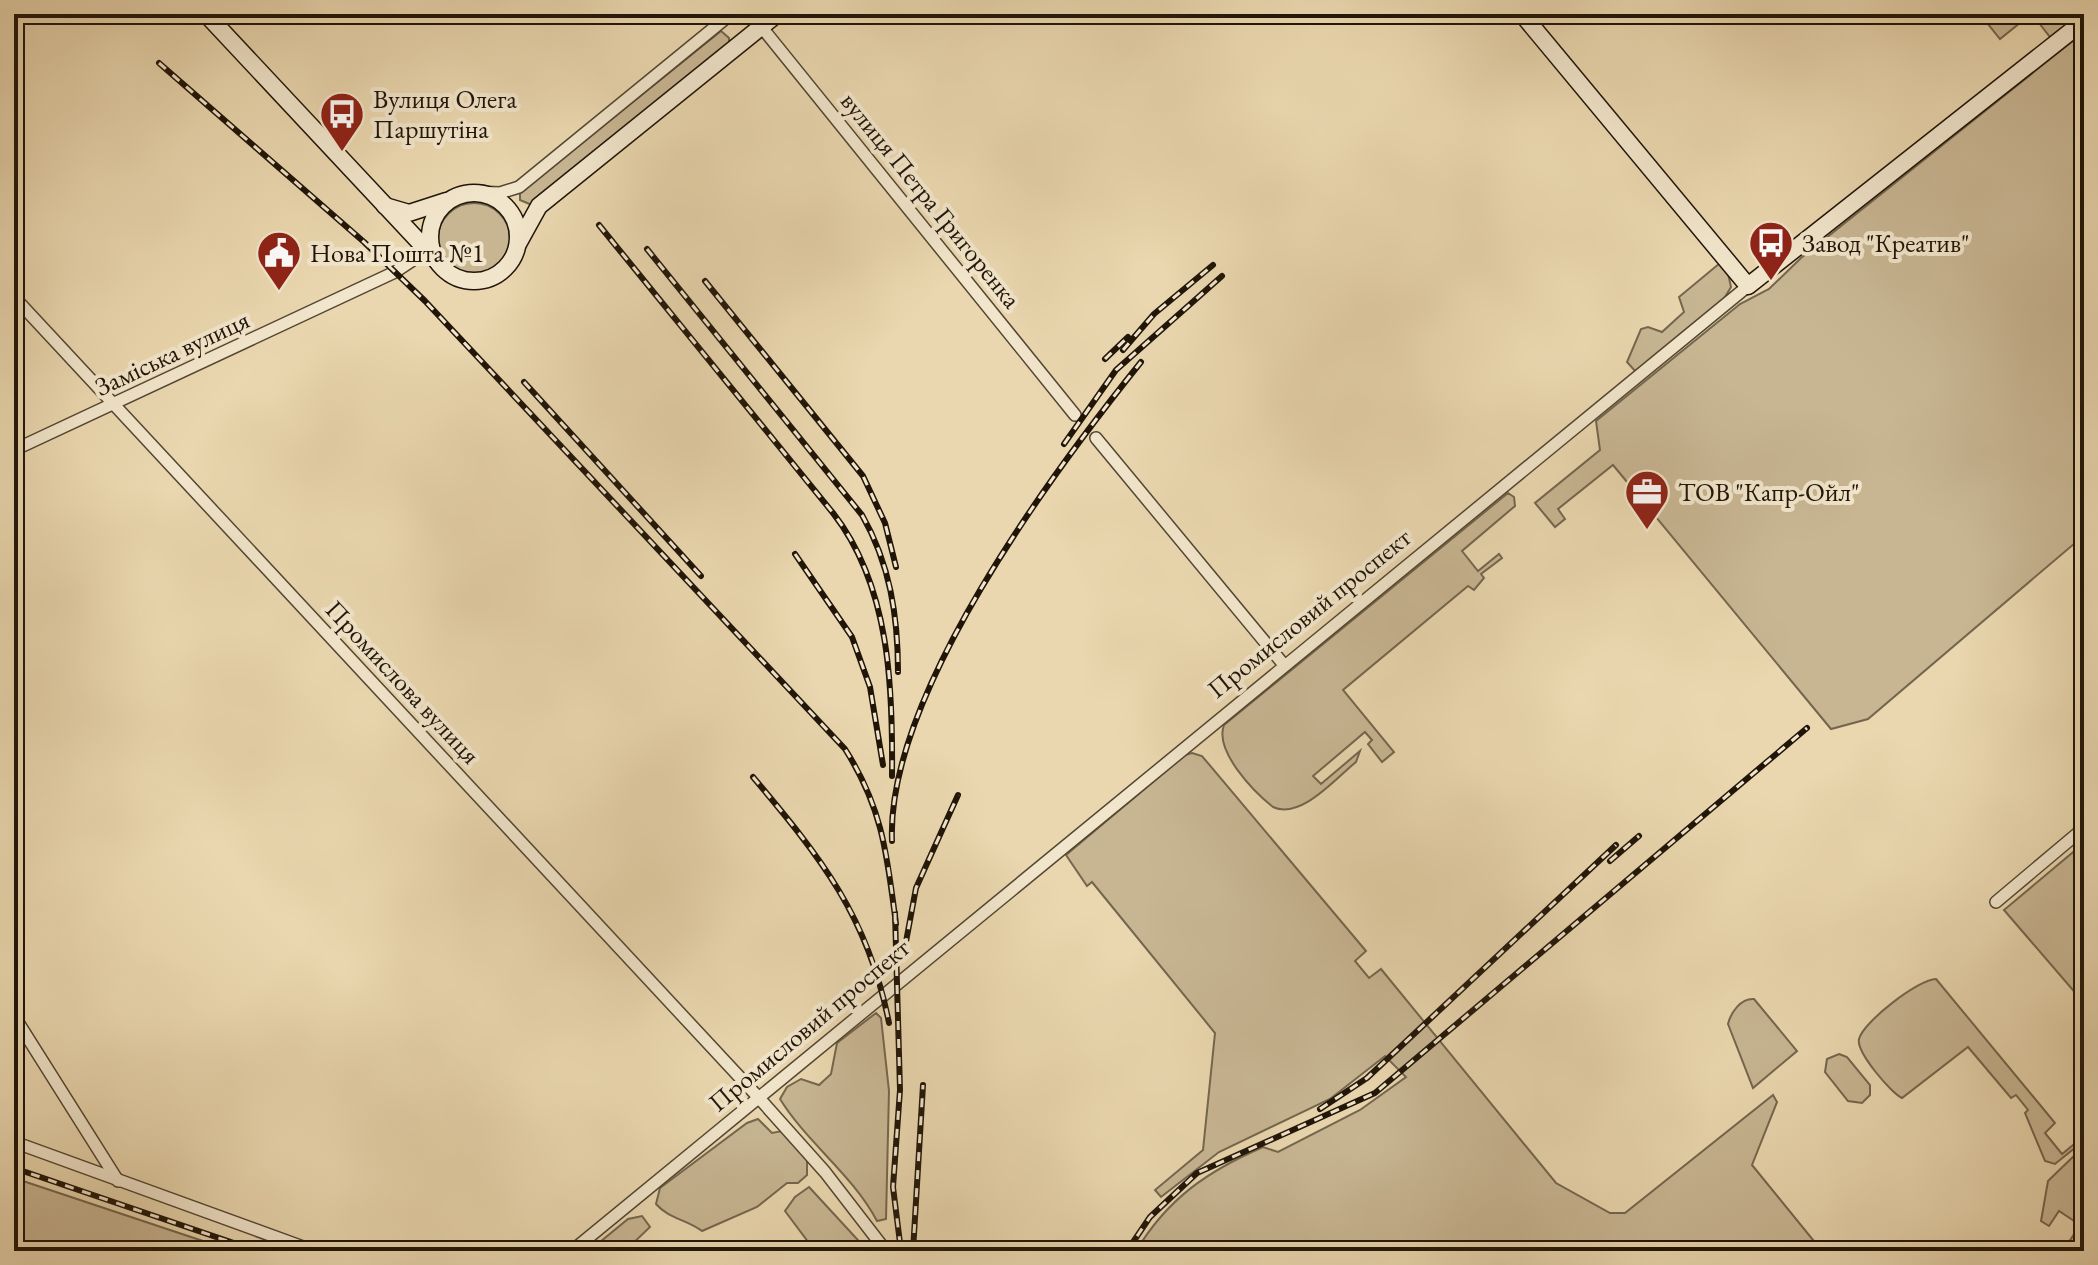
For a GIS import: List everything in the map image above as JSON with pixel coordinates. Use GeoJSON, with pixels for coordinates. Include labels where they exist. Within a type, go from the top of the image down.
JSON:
{"type":"FeatureCollection","features":[{"type":"Feature","properties":{"kind":"street"},"geometry":{"type":"LineString","coordinates":[[206,14],[374,198],[461,279],[477,281],[493,277],[506,268],[539,206],[756,20],[777,14]]}},
{"type":"Feature","properties":{"kind":"street"},"geometry":{"type":"LineString","coordinates":[[374,198],[399,212],[409,213],[475,192],[500,193],[519,187],[731,14]]}},
{"type":"Feature","properties":{"kind":"street"},"geometry":{"type":"LineString","coordinates":[[1522,14],[1748,286]]}},
{"type":"Feature","properties":{"kind":"street","name":"вулиця Петра Григоренка"},"geometry":{"type":"LineString","coordinates":[[756,20],[1075,415]]}},
{"type":"Feature","properties":{"kind":"street","name":"Промисловий проспект"},"geometry":{"type":"LineString","coordinates":[[572,1251],[1748,286],[2084,21]]}},
{"type":"Feature","properties":{"kind":"street"},"geometry":{"type":"LineString","coordinates":[[475,192],[524,208],[539,206]]}},
{"type":"Feature","properties":{"kind":"street"},"geometry":{"type":"LineString","coordinates":[[432,254],[433,220],[452,199]]}},
{"type":"Feature","properties":{"kind":"street"},"geometry":{"type":"LineString","coordinates":[[498,199],[515,219],[518,244]]}},
{"type":"Feature","properties":{"kind":"street","name":"Заміська вулиця"},"geometry":{"type":"LineString","coordinates":[[14,450],[432,254]]}},
{"type":"Feature","properties":{"kind":"street","name":"Промислова вулиця"},"geometry":{"type":"LineString","coordinates":[[14,297],[116,403],[759,1098],[834,1183],[886,1251]]}},
{"type":"Feature","properties":{"kind":"street"},"geometry":{"type":"LineString","coordinates":[[1096,438],[1284,665]]}},
{"type":"Feature","properties":{"kind":"street"},"geometry":{"type":"LineString","coordinates":[[1996,902],[2084,828]]}},
{"type":"Feature","properties":{"kind":"street"},"geometry":{"type":"LineString","coordinates":[[14,1016],[118,1181]]}},
{"type":"Feature","properties":{"kind":"street"},"geometry":{"type":"LineString","coordinates":[[14,1142],[314,1251]]}},
{"type":"Feature","properties":{"kind":"shaded area"},"geometry":{"type":"Polygon","coordinates":[[[1980,14],[2031,14],[2000,39],[1980,14]]]}},
{"type":"Feature","properties":{"kind":"shaded area"},"geometry":{"type":"Polygon","coordinates":[[[2032,14],[2080,14],[2050,37],[2032,14]]]}},
{"type":"Feature","properties":{"kind":"shaded area"},"geometry":{"type":"Polygon","coordinates":[[[721,31],[729,38],[729,45],[532,205],[520,200],[520,193],[721,31]]]}},
{"type":"Feature","properties":{"kind":"shaded area"},"geometry":{"type":"Polygon","coordinates":[[[2084,32],[2084,552],[2075,543],[1868,719],[1831,729],[1613,465],[1558,509],[1565,519],[1555,527],[1535,503],[1600,450],[1596,421],[1740,304],[1769,289],[1801,258],[2084,32]]]}},
{"type":"Feature","properties":{"kind":"shaded area"},"geometry":{"type":"Polygon","coordinates":[[[467,203],[481,203],[500,213],[510,232],[510,246],[500,265],[481,275],[467,275],[448,265],[438,246],[438,232],[448,213],[467,203]]]}},
{"type":"Feature","properties":{"kind":"shaded area"},"geometry":{"type":"Polygon","coordinates":[[[1720,263],[1727,269],[1731,287],[1722,302],[1635,371],[1627,362],[1641,329],[1648,327],[1662,332],[1684,312],[1679,297],[1720,263]]]}},
{"type":"Feature","properties":{"kind":"shaded area"},"geometry":{"type":"Polygon","coordinates":[[[1508,493],[1514,497],[1515,506],[1462,551],[1478,571],[1499,554],[1502,558],[1481,574],[1484,578],[1474,590],[1468,586],[1343,690],[1394,752],[1382,762],[1368,744],[1372,740],[1365,732],[1313,776],[1321,784],[1360,751],[1356,762],[1328,787],[1295,808],[1273,807],[1256,792],[1230,758],[1222,735],[1224,725],[1508,493]]]}},
{"type":"Feature","properties":{"kind":"shaded area"},"geometry":{"type":"Polygon","coordinates":[[[1192,753],[1202,756],[1366,951],[1355,961],[1369,978],[1381,969],[1556,1183],[1610,1213],[1625,1213],[1773,1095],[1777,1102],[1752,1165],[1822,1251],[1136,1251],[1148,1232],[1176,1201],[1207,1176],[1263,1147],[1278,1152],[1360,1110],[1406,1077],[1385,1056],[1330,1099],[1219,1152],[1161,1197],[1155,1190],[1203,1150],[1215,1033],[1092,882],[1087,886],[1066,855],[1185,755],[1192,753]]]}},
{"type":"Feature","properties":{"kind":"shaded area"},"geometry":{"type":"Polygon","coordinates":[[[2084,843],[2084,1003],[2004,910],[2084,843]]]}},
{"type":"Feature","properties":{"kind":"shaded area"},"geometry":{"type":"Polygon","coordinates":[[[1936,979],[2055,1123],[2045,1133],[2062,1154],[2073,1145],[2076,1147],[2055,1164],[2045,1161],[2025,1113],[2028,1110],[2016,1095],[2011,1098],[1968,1047],[1902,1098],[1868,1062],[1859,1039],[1870,1022],[1917,986],[1936,979]]]}},
{"type":"Feature","properties":{"kind":"shaded area"},"geometry":{"type":"Polygon","coordinates":[[[1754,999],[1797,1051],[1753,1088],[1728,1024],[1737,1007],[1754,999]]]}},
{"type":"Feature","properties":{"kind":"shaded area"},"geometry":{"type":"Polygon","coordinates":[[[876,1013],[881,1018],[889,1091],[886,1219],[877,1221],[855,1188],[780,1099],[787,1087],[801,1079],[819,1085],[831,1074],[837,1043],[876,1013]]]}},
{"type":"Feature","properties":{"kind":"shaded area"},"geometry":{"type":"Polygon","coordinates":[[[1839,1054],[1847,1057],[1870,1085],[1870,1095],[1862,1103],[1848,1101],[1825,1072],[1827,1059],[1839,1054]]]}},
{"type":"Feature","properties":{"kind":"shaded area"},"geometry":{"type":"Polygon","coordinates":[[[758,1119],[772,1133],[782,1131],[807,1159],[807,1175],[798,1183],[787,1183],[757,1207],[702,1231],[666,1213],[656,1204],[660,1188],[747,1123],[758,1119]]]}},
{"type":"Feature","properties":{"kind":"shaded area"},"geometry":{"type":"Polygon","coordinates":[[[2079,1151],[2084,1157],[2084,1187],[2075,1195],[2084,1210],[2084,1251],[2063,1251],[2080,1225],[2059,1211],[2049,1226],[2041,1221],[2048,1181],[2079,1151]]]}},
{"type":"Feature","properties":{"kind":"shaded area"},"geometry":{"type":"Polygon","coordinates":[[[14,1178],[233,1251],[14,1251],[14,1178]]]}},
{"type":"Feature","properties":{"kind":"shaded area"},"geometry":{"type":"Polygon","coordinates":[[[809,1187],[868,1251],[815,1251],[785,1211],[795,1197],[809,1187]]]}},
{"type":"Feature","properties":{"kind":"shaded area"},"geometry":{"type":"Polygon","coordinates":[[[642,1216],[650,1227],[625,1251],[589,1251],[628,1219],[642,1216]]]}},
{"type":"Feature","properties":{"kind":"railway"},"geometry":{"type":"LineString","coordinates":[[159,63],[364,242],[425,301],[845,749],[868,792],[881,833],[896,924]]}},
{"type":"Feature","properties":{"kind":"railway"},"geometry":{"type":"LineString","coordinates":[[599,225],[833,513],[852,542],[866,572],[884,638],[889,673],[892,776]]}},
{"type":"Feature","properties":{"kind":"railway"},"geometry":{"type":"LineString","coordinates":[[647,249],[862,515],[886,571],[894,611],[898,672]]}},
{"type":"Feature","properties":{"kind":"railway"},"geometry":{"type":"LineString","coordinates":[[1123,350],[1154,314],[1213,265]]}},
{"type":"Feature","properties":{"kind":"railway"},"geometry":{"type":"LineString","coordinates":[[1064,444],[1116,370],[1222,276]]}},
{"type":"Feature","properties":{"kind":"railway"},"geometry":{"type":"LineString","coordinates":[[705,281],[863,476],[885,523],[896,567]]}},
{"type":"Feature","properties":{"kind":"railway"},"geometry":{"type":"LineString","coordinates":[[1105,359],[1128,337]]}},
{"type":"Feature","properties":{"kind":"railway"},"geometry":{"type":"LineString","coordinates":[[892,841],[897,783],[916,721],[945,655],[981,589],[1022,524],[1141,362]]}},
{"type":"Feature","properties":{"kind":"railway"},"geometry":{"type":"LineString","coordinates":[[524,382],[701,576]]}},
{"type":"Feature","properties":{"kind":"railway"},"geometry":{"type":"LineString","coordinates":[[795,554],[852,637],[870,687],[883,765]]}},
{"type":"Feature","properties":{"kind":"railway"},"geometry":{"type":"LineString","coordinates":[[1127,1251],[1150,1217],[1197,1173],[1375,1093],[1807,728]]}},
{"type":"Feature","properties":{"kind":"railway"},"geometry":{"type":"LineString","coordinates":[[753,777],[839,890],[868,951],[889,1023]]}},
{"type":"Feature","properties":{"kind":"railway"},"geometry":{"type":"LineString","coordinates":[[905,947],[916,888],[958,795]]}},
{"type":"Feature","properties":{"kind":"railway"},"geometry":{"type":"LineString","coordinates":[[1610,861],[1639,836]]}},
{"type":"Feature","properties":{"kind":"railway"},"geometry":{"type":"LineString","coordinates":[[1320,1109],[1367,1078],[1616,845]]}},
{"type":"Feature","properties":{"kind":"railway"},"geometry":{"type":"LineString","coordinates":[[895,913],[900,1090],[893,1187],[901,1251]]}},
{"type":"Feature","properties":{"kind":"railway"},"geometry":{"type":"LineString","coordinates":[[913,1251],[923,1085]]}},
{"type":"Feature","properties":{"kind":"railway"},"geometry":{"type":"LineString","coordinates":[[14,1168],[257,1251]]}},
{"type":"Feature","properties":{"kind":"place","name":"Вулиця Олега Паршутіна"},"geometry":{"type":"Point","coordinates":[342,153]}},
{"type":"Feature","properties":{"kind":"place","name":"Завод \"Креатив\""},"geometry":{"type":"Point","coordinates":[1771,282]}},
{"type":"Feature","properties":{"kind":"place","name":"Нова Пошта №1"},"geometry":{"type":"Point","coordinates":[279,292]}},
{"type":"Feature","properties":{"kind":"place","name":"ТОВ \"Капр-Ойл\""},"geometry":{"type":"Point","coordinates":[1647,531]}}]}
